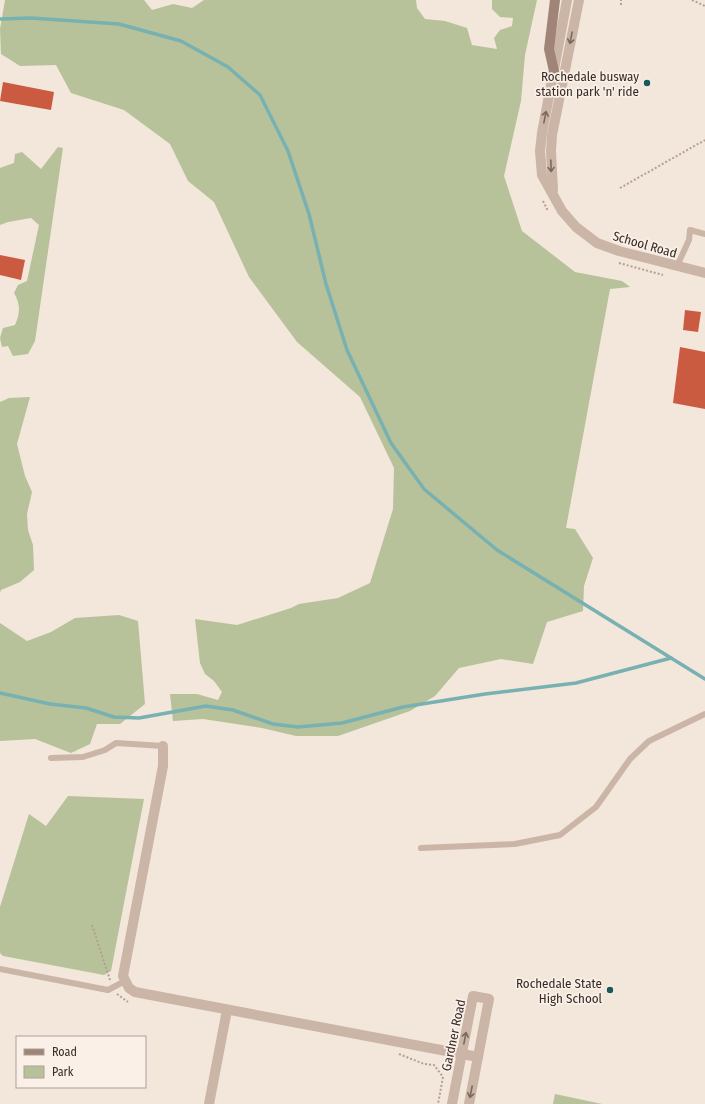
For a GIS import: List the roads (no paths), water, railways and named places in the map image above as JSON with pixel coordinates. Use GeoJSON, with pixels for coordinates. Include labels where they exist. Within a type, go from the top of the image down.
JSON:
{"type":"FeatureCollection","features":[{"type":"Feature","properties":{"kind":"main road"},"geometry":{"type":"LineString","coordinates":[[554,71],[549,49],[555,0]]}},
{"type":"Feature","properties":{"kind":"street","name":"School Road"},"geometry":{"type":"LineString","coordinates":[[567,0],[542,133],[540,151],[542,175],[562,211],[576,227],[597,242],[619,251],[705,273]]}},
{"type":"Feature","properties":{"kind":"street","name":"School Road"},"geometry":{"type":"LineString","coordinates":[[553,194],[551,151],[552,135],[579,0]]}},
{"type":"Feature","properties":{"kind":"street"},"geometry":{"type":"LineString","coordinates":[[163,746],[163,766],[123,976],[129,988],[135,992],[478,1057]]}},
{"type":"Feature","properties":{"kind":"street","name":"Gardner Road"},"geometry":{"type":"LineString","coordinates":[[452,1104],[473,996],[489,999],[469,1104]]}},
{"type":"Feature","properties":{"kind":"street"},"geometry":{"type":"LineString","coordinates":[[209,1104],[227,1010]]}},
{"type":"Feature","properties":{"kind":"lane"},"geometry":{"type":"LineString","coordinates":[[677,266],[688,240],[690,230],[705,234]]}},
{"type":"Feature","properties":{"kind":"lane"},"geometry":{"type":"LineString","coordinates":[[421,848],[515,844],[560,835],[596,807],[630,759],[649,741],[705,714]]}},
{"type":"Feature","properties":{"kind":"lane"},"geometry":{"type":"LineString","coordinates":[[51,758],[83,757],[105,750],[116,743],[163,746]]}},
{"type":"Feature","properties":{"kind":"lane"},"geometry":{"type":"LineString","coordinates":[[0,969],[108,990],[125,981]]}},
{"type":"Feature","properties":{"kind":"waterway"},"geometry":{"type":"LineString","coordinates":[[0,19],[31,18],[119,24],[181,41],[228,67],[260,95],[288,151],[309,214],[326,284],[347,350],[391,443],[424,489],[497,550],[705,679]]}},
{"type":"Feature","properties":{"kind":"waterway"},"geometry":{"type":"LineString","coordinates":[[0,693],[50,704],[86,708],[114,717],[139,718],[206,706],[233,710],[273,724],[298,727],[342,723],[403,707],[485,694],[576,683],[671,658]]}},
{"type":"Feature","properties":{"kind":"place","name":"Rochedale busway station park 'n' ride"},"geometry":{"type":"Point","coordinates":[647,83]}},
{"type":"Feature","properties":{"kind":"place","name":"Rochedale State High School"},"geometry":{"type":"Point","coordinates":[610,990]}}]}
